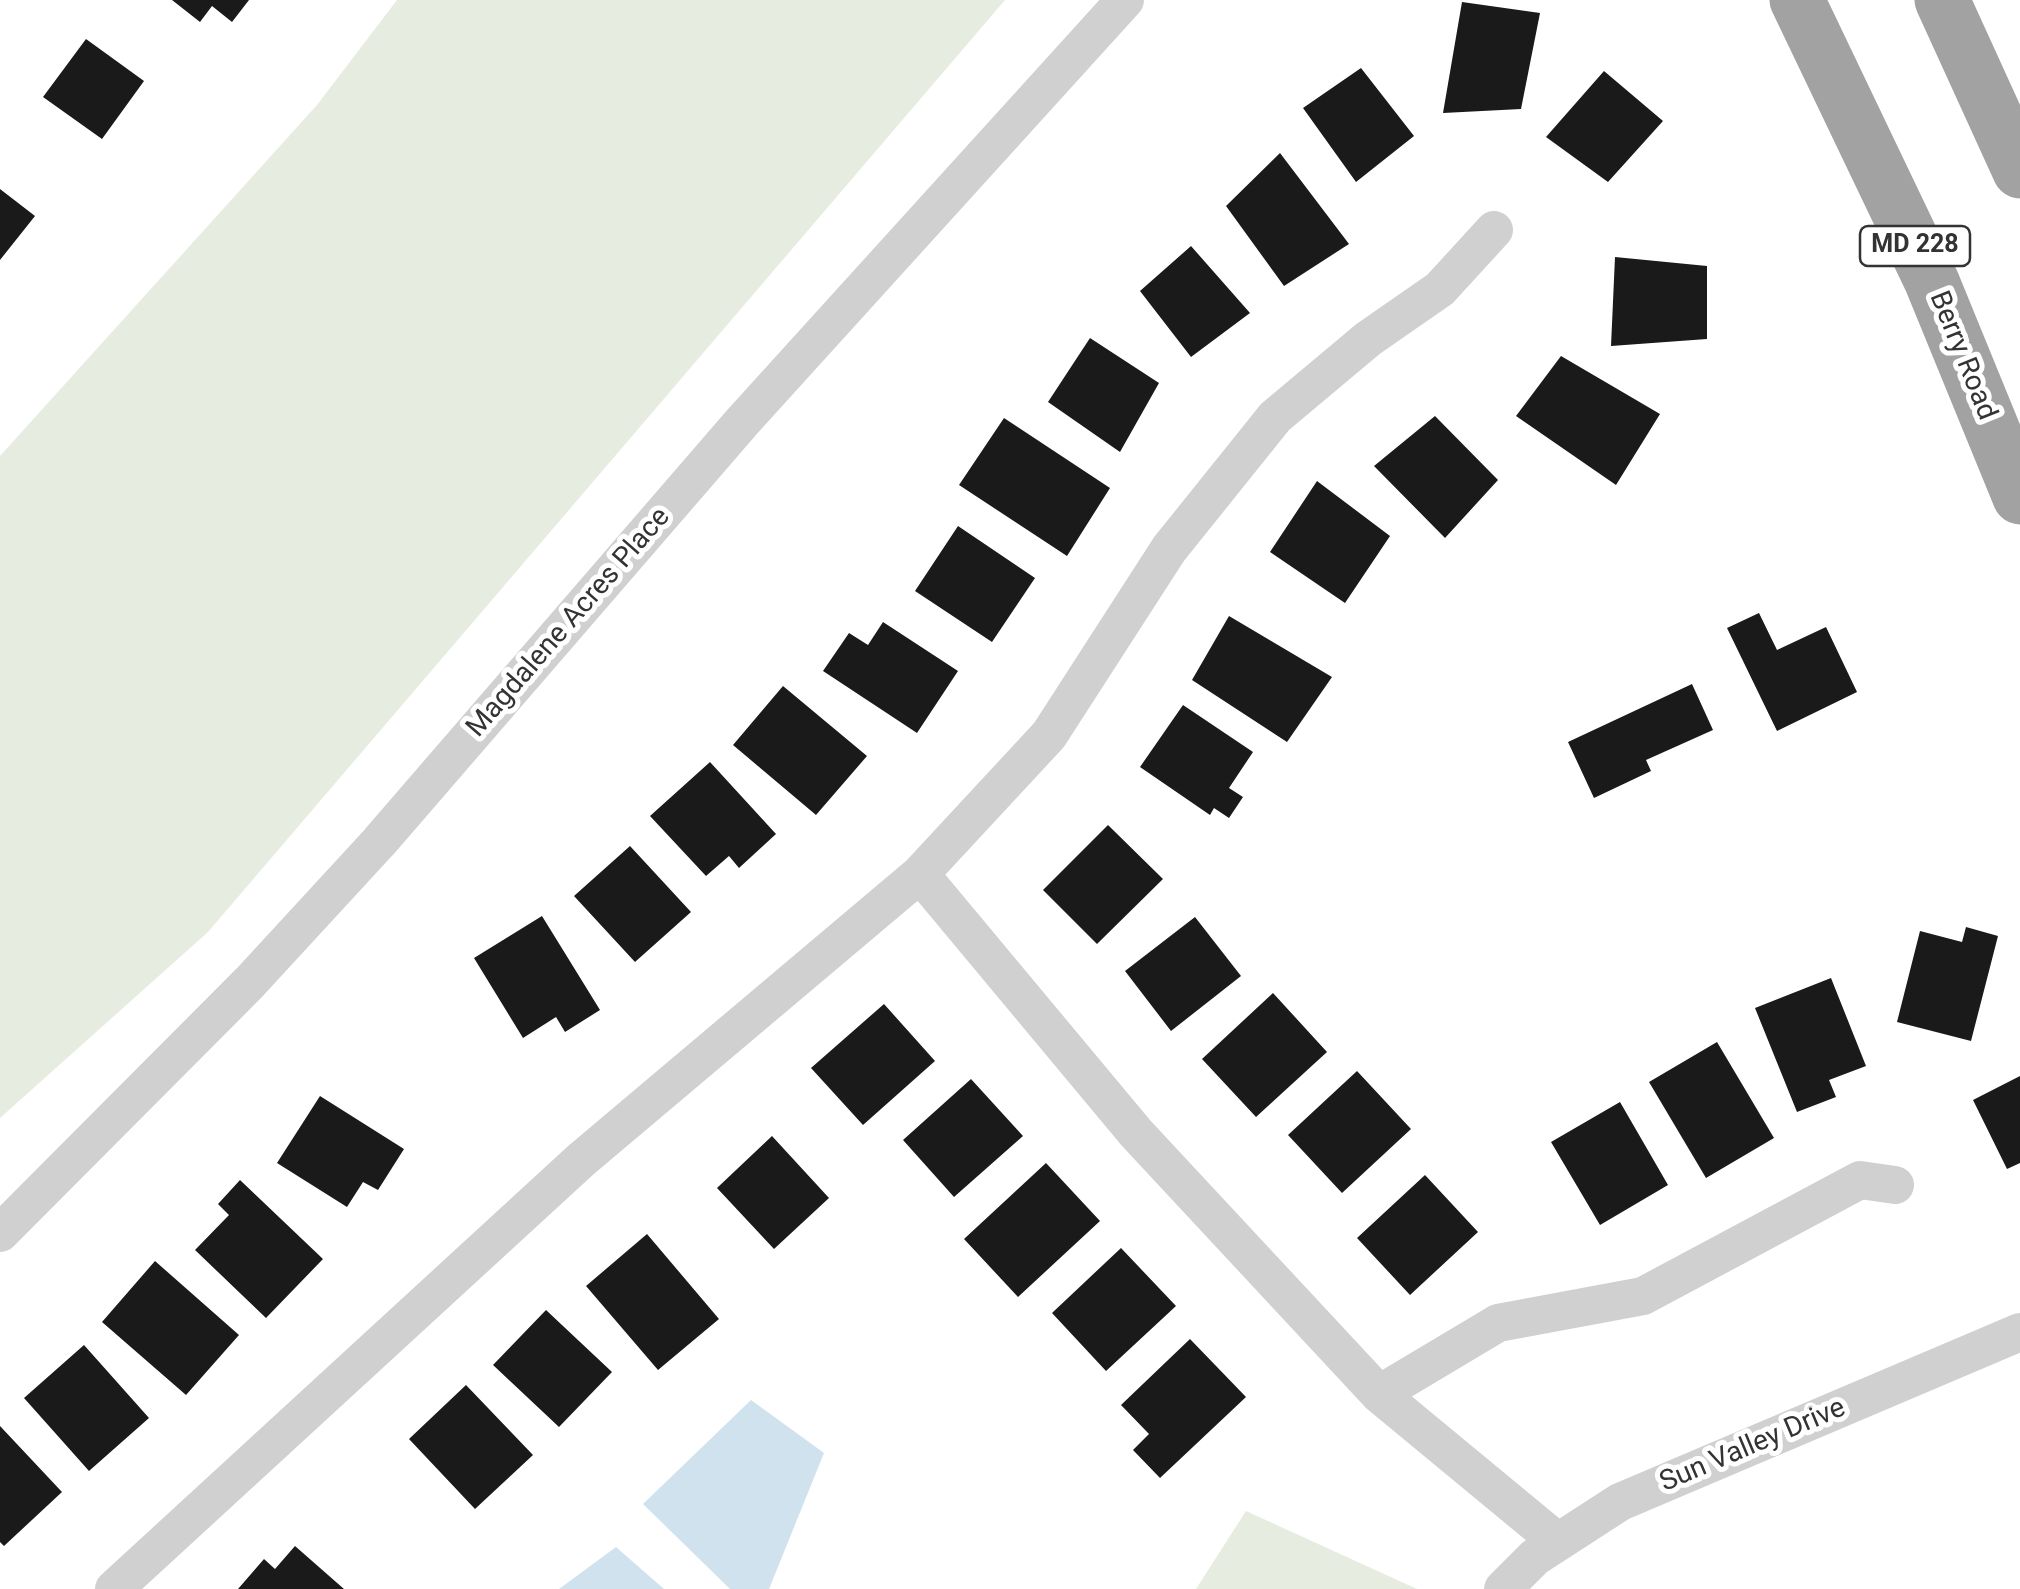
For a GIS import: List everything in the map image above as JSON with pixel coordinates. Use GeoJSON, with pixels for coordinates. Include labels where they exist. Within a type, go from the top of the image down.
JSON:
{"type":"FeatureCollection","features":[{"type":"Feature","properties":{"kind":"highway","name":"Berry Road"},"geometry":{"type":"LineString","coordinates":[[1797,0],[1932,282],[2020,497]]}},
{"type":"Feature","properties":{"kind":"highway"},"geometry":{"type":"LineString","coordinates":[[1942,0],[2020,171]]}},
{"type":"Feature","properties":{"kind":"street","name":"Magdalene Acres Place"},"geometry":{"type":"LineString","coordinates":[[0,1233],[250,982],[379,842],[742,422],[1125,0]]}},
{"type":"Feature","properties":{"kind":"street"},"geometry":{"type":"LineString","coordinates":[[114,1589],[580,1160],[920,874],[1049,735],[1169,549],[1275,417],[1368,339],[1440,289],[1494,230]]}},
{"type":"Feature","properties":{"kind":"street"},"geometry":{"type":"LineString","coordinates":[[920,874],[1136,1133],[1379,1394],[1558,1542]]}},
{"type":"Feature","properties":{"kind":"street"},"geometry":{"type":"LineString","coordinates":[[1379,1394],[1498,1323],[1642,1296],[1860,1180],[1895,1185]]}},
{"type":"Feature","properties":{"kind":"street","name":"Sun Valley Drive"},"geometry":{"type":"LineString","coordinates":[[1503,1589],[1535,1557],[1620,1502],[2020,1332]]}},
{"type":"Feature","properties":{"kind":"shaded area"},"geometry":{"type":"Polygon","coordinates":[[[397,0],[1005,0],[208,932],[0,1118],[0,456],[317,105],[397,0]]]}},
{"type":"Feature","properties":{"kind":"shaded area"},"geometry":{"type":"Polygon","coordinates":[[[1246,1511],[1417,1589],[1196,1589],[1246,1511]]]}},
{"type":"Feature","properties":{"kind":"water"},"geometry":{"type":"Polygon","coordinates":[[[751,1400],[824,1453],[769,1589],[730,1589],[643,1504],[751,1400]]]}},
{"type":"Feature","properties":{"kind":"water"},"geometry":{"type":"Polygon","coordinates":[[[616,1547],[664,1589],[559,1589],[616,1547]]]}},
{"type":"Feature","properties":{"kind":"building"},"geometry":{"type":"Polygon","coordinates":[[[172,0],[249,0],[232,22],[212,6],[200,22],[172,0]]]}},
{"type":"Feature","properties":{"kind":"building"},"geometry":{"type":"Polygon","coordinates":[[[1462,2],[1540,13],[1521,109],[1443,113],[1462,2]]]}},
{"type":"Feature","properties":{"kind":"building"},"geometry":{"type":"Polygon","coordinates":[[[86,39],[144,81],[102,139],[43,97],[86,39]]]}},
{"type":"Feature","properties":{"kind":"building"},"geometry":{"type":"Polygon","coordinates":[[[1361,68],[1414,136],[1356,182],[1303,108],[1361,68]]]}},
{"type":"Feature","properties":{"kind":"building"},"geometry":{"type":"Polygon","coordinates":[[[1604,71],[1663,121],[1608,182],[1546,137],[1604,71]]]}},
{"type":"Feature","properties":{"kind":"building"},"geometry":{"type":"Polygon","coordinates":[[[1280,153],[1349,244],[1284,286],[1226,206],[1280,153]]]}},
{"type":"Feature","properties":{"kind":"building"},"geometry":{"type":"Polygon","coordinates":[[[0,189],[35,216],[0,260],[0,189]]]}},
{"type":"Feature","properties":{"kind":"building"},"geometry":{"type":"Polygon","coordinates":[[[1191,246],[1250,313],[1191,357],[1140,291],[1191,246]]]}},
{"type":"Feature","properties":{"kind":"building"},"geometry":{"type":"Polygon","coordinates":[[[1615,257],[1707,266],[1707,339],[1611,346],[1615,257]]]}},
{"type":"Feature","properties":{"kind":"building"},"geometry":{"type":"Polygon","coordinates":[[[1090,338],[1159,383],[1120,452],[1048,402],[1090,338]]]}},
{"type":"Feature","properties":{"kind":"building"},"geometry":{"type":"Polygon","coordinates":[[[1561,356],[1660,414],[1616,485],[1516,416],[1561,356]]]}},
{"type":"Feature","properties":{"kind":"building"},"geometry":{"type":"Polygon","coordinates":[[[1435,416],[1498,480],[1445,538],[1374,466],[1435,416]]]}},
{"type":"Feature","properties":{"kind":"building"},"geometry":{"type":"Polygon","coordinates":[[[1004,418],[1110,488],[1067,556],[959,485],[1004,418]]]}},
{"type":"Feature","properties":{"kind":"building"},"geometry":{"type":"Polygon","coordinates":[[[1317,481],[1390,536],[1345,603],[1270,552],[1317,481]]]}},
{"type":"Feature","properties":{"kind":"building"},"geometry":{"type":"Polygon","coordinates":[[[958,526],[1035,578],[992,642],[915,591],[958,526]]]}},
{"type":"Feature","properties":{"kind":"building"},"geometry":{"type":"Polygon","coordinates":[[[1759,613],[1777,650],[1826,627],[1857,692],[1777,731],[1727,628],[1759,613]]]}},
{"type":"Feature","properties":{"kind":"building"},"geometry":{"type":"Polygon","coordinates":[[[1229,616],[1332,677],[1287,742],[1192,680],[1229,616]]]}},
{"type":"Feature","properties":{"kind":"building"},"geometry":{"type":"Polygon","coordinates":[[[883,622],[958,671],[917,733],[823,671],[849,633],[868,645],[883,622]]]}},
{"type":"Feature","properties":{"kind":"building"},"geometry":{"type":"Polygon","coordinates":[[[1692,684],[1713,730],[1646,760],[1651,771],[1594,798],[1568,742],[1692,684]]]}},
{"type":"Feature","properties":{"kind":"building"},"geometry":{"type":"Polygon","coordinates":[[[783,686],[867,756],[816,815],[733,745],[783,686]]]}},
{"type":"Feature","properties":{"kind":"building"},"geometry":{"type":"Polygon","coordinates":[[[1183,705],[1253,752],[1229,788],[1243,797],[1229,818],[1214,808],[1210,815],[1140,767],[1183,705]]]}},
{"type":"Feature","properties":{"kind":"building"},"geometry":{"type":"Polygon","coordinates":[[[710,762],[776,834],[739,868],[729,856],[706,876],[650,816],[710,762]]]}},
{"type":"Feature","properties":{"kind":"building"},"geometry":{"type":"Polygon","coordinates":[[[1108,825],[1163,879],[1097,944],[1043,890],[1108,825]]]}},
{"type":"Feature","properties":{"kind":"building"},"geometry":{"type":"Polygon","coordinates":[[[630,846],[691,912],[635,962],[574,896],[630,846]]]}},
{"type":"Feature","properties":{"kind":"building"},"geometry":{"type":"Polygon","coordinates":[[[542,916],[600,1010],[565,1032],[556,1017],[523,1038],[474,958],[542,916]]]}},
{"type":"Feature","properties":{"kind":"building"},"geometry":{"type":"Polygon","coordinates":[[[1195,917],[1241,976],[1171,1031],[1125,971],[1195,917]]]}},
{"type":"Feature","properties":{"kind":"building"},"geometry":{"type":"Polygon","coordinates":[[[1966,927],[1998,936],[1971,1041],[1897,1022],[1920,931],[1962,942],[1966,927]]]}},
{"type":"Feature","properties":{"kind":"building"},"geometry":{"type":"Polygon","coordinates":[[[1831,978],[1866,1066],[1829,1080],[1836,1097],[1797,1112],[1755,1008],[1831,978]]]}},
{"type":"Feature","properties":{"kind":"building"},"geometry":{"type":"Polygon","coordinates":[[[1273,993],[1327,1052],[1256,1117],[1202,1059],[1273,993]]]}},
{"type":"Feature","properties":{"kind":"building"},"geometry":{"type":"Polygon","coordinates":[[[884,1004],[935,1061],[863,1125],[811,1068],[884,1004]]]}},
{"type":"Feature","properties":{"kind":"building"},"geometry":{"type":"Polygon","coordinates":[[[1717,1042],[1774,1138],[1706,1178],[1649,1082],[1717,1042]]]}},
{"type":"Feature","properties":{"kind":"building"},"geometry":{"type":"Polygon","coordinates":[[[1357,1071],[1411,1129],[1342,1193],[1288,1135],[1357,1071]]]}},
{"type":"Feature","properties":{"kind":"building"},"geometry":{"type":"Polygon","coordinates":[[[2020,1076],[2020,1163],[2007,1169],[1973,1100],[2020,1076]]]}},
{"type":"Feature","properties":{"kind":"building"},"geometry":{"type":"Polygon","coordinates":[[[971,1079],[1023,1136],[954,1197],[903,1140],[971,1079]]]}},
{"type":"Feature","properties":{"kind":"building"},"geometry":{"type":"Polygon","coordinates":[[[320,1096],[404,1149],[378,1190],[363,1182],[347,1207],[277,1163],[320,1096]]]}},
{"type":"Feature","properties":{"kind":"building"},"geometry":{"type":"Polygon","coordinates":[[[1620,1102],[1668,1185],[1600,1225],[1551,1142],[1620,1102]]]}},
{"type":"Feature","properties":{"kind":"building"},"geometry":{"type":"Polygon","coordinates":[[[772,1136],[829,1198],[774,1249],[717,1188],[772,1136]]]}},
{"type":"Feature","properties":{"kind":"building"},"geometry":{"type":"Polygon","coordinates":[[[1046,1163],[1100,1221],[1018,1297],[964,1239],[1046,1163]]]}},
{"type":"Feature","properties":{"kind":"building"},"geometry":{"type":"Polygon","coordinates":[[[1425,1175],[1478,1232],[1410,1295],[1357,1238],[1425,1175]]]}},
{"type":"Feature","properties":{"kind":"building"},"geometry":{"type":"Polygon","coordinates":[[[240,1180],[323,1259],[266,1318],[195,1250],[229,1215],[218,1204],[240,1180]]]}},
{"type":"Feature","properties":{"kind":"building"},"geometry":{"type":"Polygon","coordinates":[[[647,1234],[719,1319],[658,1370],[586,1286],[647,1234]]]}},
{"type":"Feature","properties":{"kind":"building"},"geometry":{"type":"Polygon","coordinates":[[[1121,1248],[1176,1306],[1106,1371],[1052,1313],[1121,1248]]]}},
{"type":"Feature","properties":{"kind":"building"},"geometry":{"type":"Polygon","coordinates":[[[155,1261],[239,1335],[186,1395],[102,1322],[155,1261]]]}},
{"type":"Feature","properties":{"kind":"building"},"geometry":{"type":"Polygon","coordinates":[[[546,1310],[612,1372],[559,1427],[493,1365],[546,1310]]]}},
{"type":"Feature","properties":{"kind":"building"},"geometry":{"type":"Polygon","coordinates":[[[1190,1339],[1246,1397],[1160,1478],[1133,1450],[1149,1434],[1121,1405],[1190,1339]]]}},
{"type":"Feature","properties":{"kind":"building"},"geometry":{"type":"Polygon","coordinates":[[[84,1345],[149,1418],[89,1471],[24,1398],[84,1345]]]}},
{"type":"Feature","properties":{"kind":"building"},"geometry":{"type":"Polygon","coordinates":[[[466,1385],[533,1455],[475,1509],[409,1439],[466,1385]]]}},
{"type":"Feature","properties":{"kind":"building"},"geometry":{"type":"Polygon","coordinates":[[[0,1426],[62,1492],[4,1546],[0,1542],[0,1426]]]}},
{"type":"Feature","properties":{"kind":"building"},"geometry":{"type":"Polygon","coordinates":[[[295,1546],[344,1589],[238,1589],[264,1559],[275,1569],[295,1546]]]}}]}
